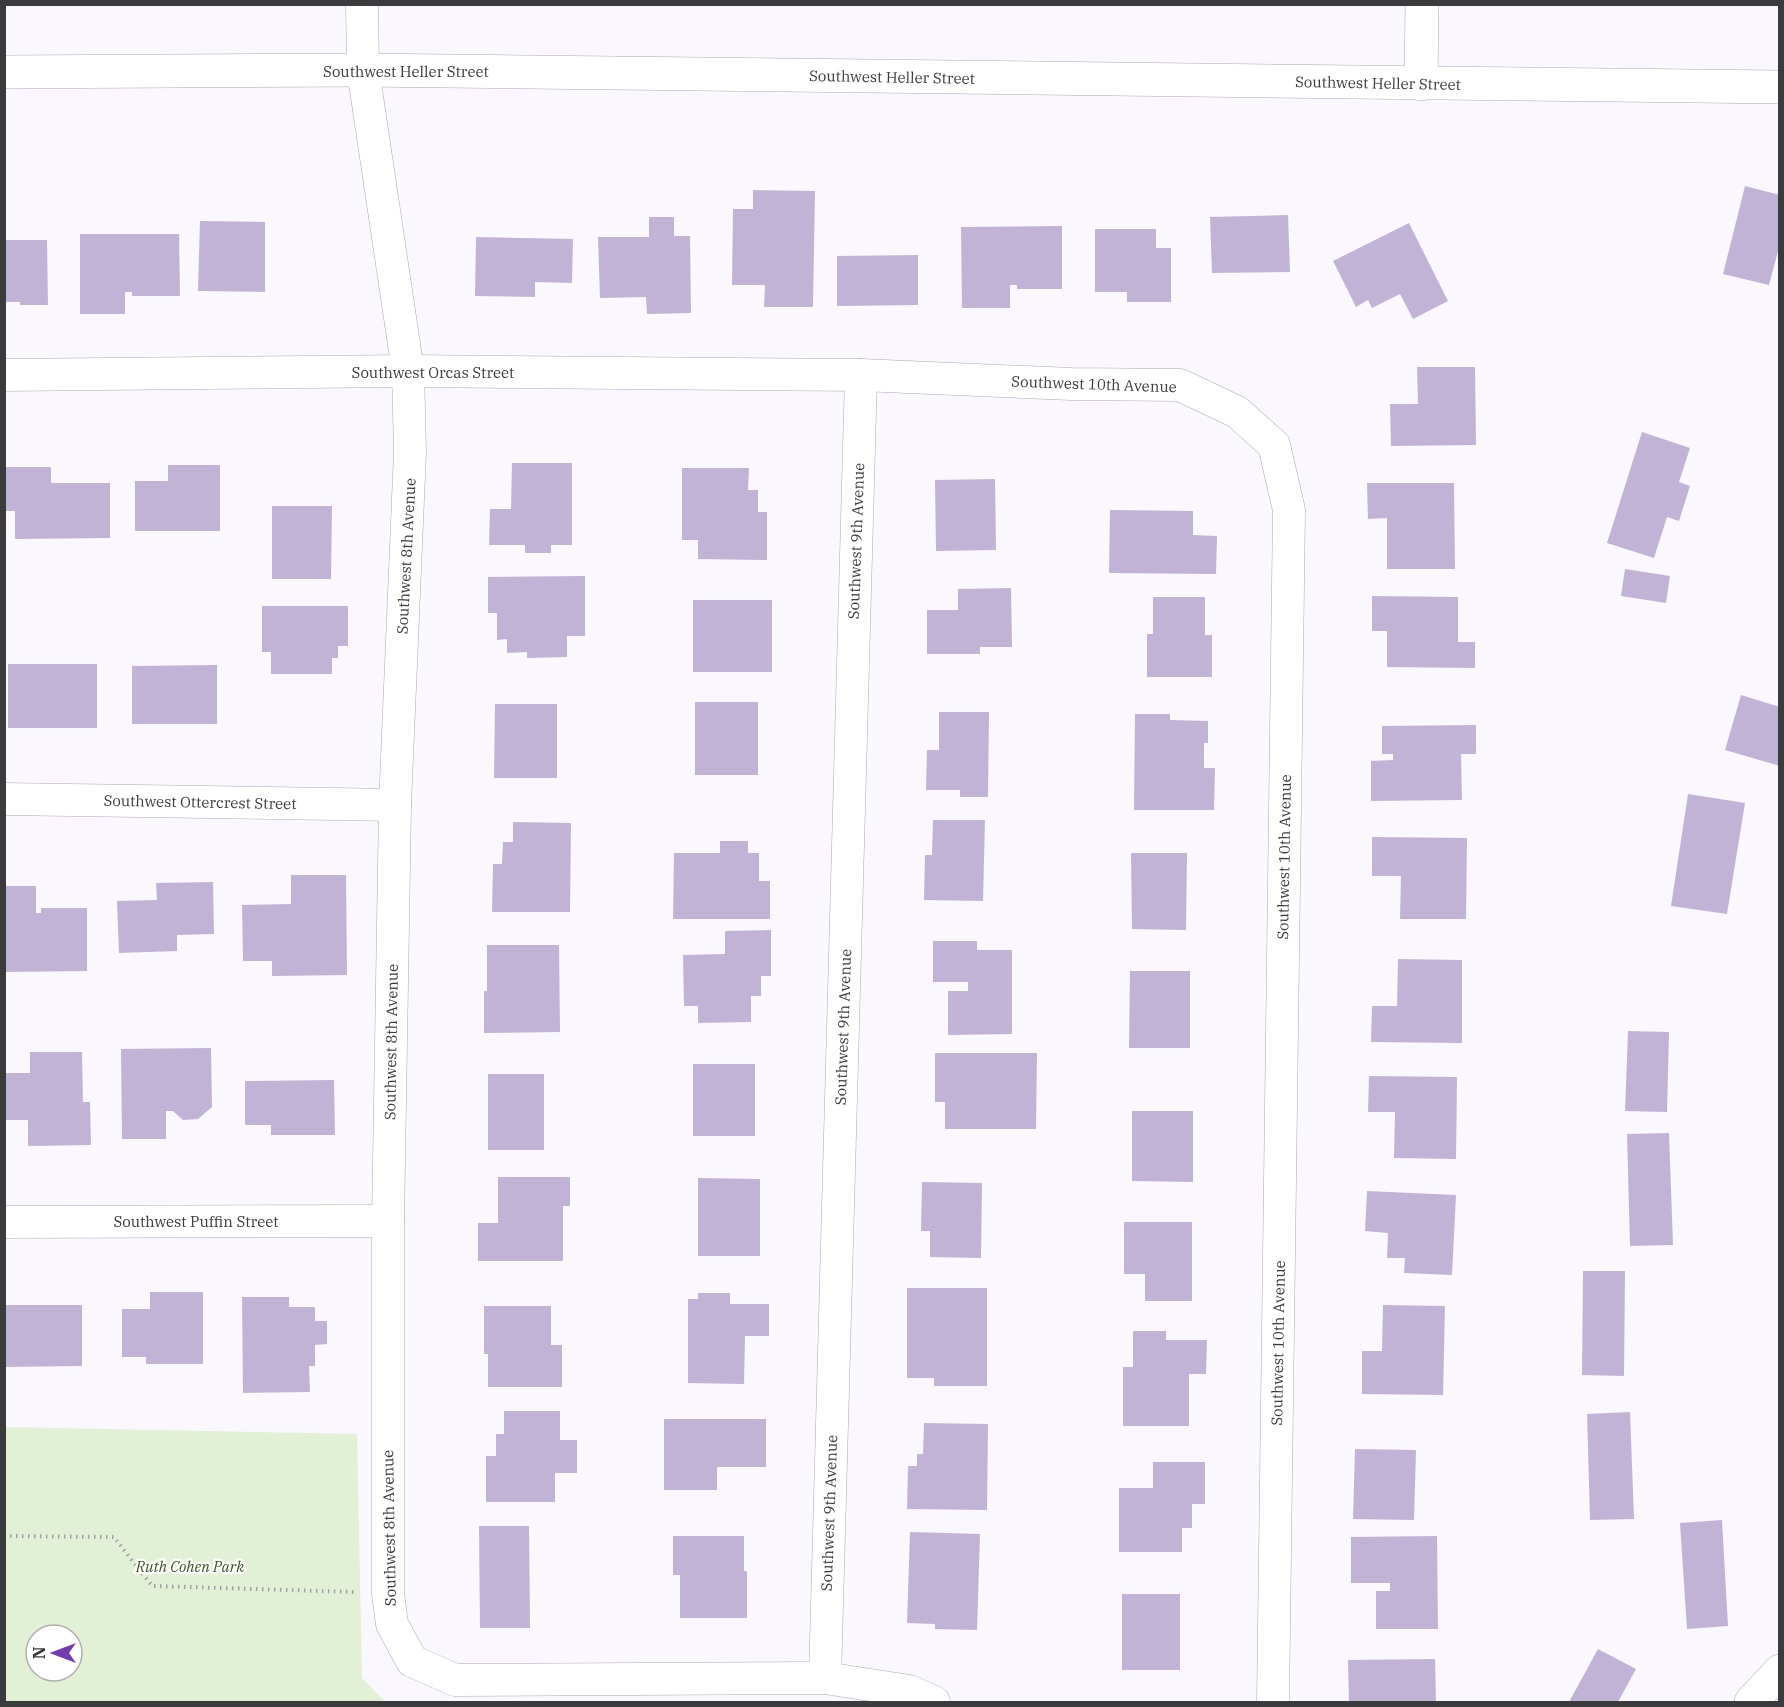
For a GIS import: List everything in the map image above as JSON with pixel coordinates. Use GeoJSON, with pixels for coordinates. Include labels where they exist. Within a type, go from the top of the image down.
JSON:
{"type":"FeatureCollection","features":[{"type":"Feature","properties":{"kind":"street","name":"Southwest 8th Avenue"},"geometry":{"type":"LineString","coordinates":[[362,4],[363,70],[408,371],[410,452],[395,805],[388,1221],[388,1594],[392,1624],[412,1661],[455,1680],[825,1678],[909,1690],[934,1702]]}},
{"type":"Feature","properties":{"kind":"street"},"geometry":{"type":"LineString","coordinates":[[1421,84],[1422,4]]}},
{"type":"Feature","properties":{"kind":"street","name":"Southwest Heller Street"},"geometry":{"type":"LineString","coordinates":[[4,72],[363,70],[1779,87]]}},
{"type":"Feature","properties":{"kind":"street","name":"Southwest Orcas Street"},"geometry":{"type":"LineString","coordinates":[[4,375],[408,371],[861,375]]}},
{"type":"Feature","properties":{"kind":"street","name":"Southwest 9th Avenue"},"geometry":{"type":"LineString","coordinates":[[825,1678],[861,375]]}},
{"type":"Feature","properties":{"kind":"street","name":"Southwest 10th Avenue"},"geometry":{"type":"LineString","coordinates":[[861,375],[1180,386],[1237,412],[1274,446],[1289,510],[1273,1702]]}},
{"type":"Feature","properties":{"kind":"street","name":"Southwest Ottercrest Street"},"geometry":{"type":"LineString","coordinates":[[4,799],[395,805]]}},
{"type":"Feature","properties":{"kind":"street","name":"Southwest Puffin Street"},"geometry":{"type":"LineString","coordinates":[[4,1222],[388,1221]]}},
{"type":"Feature","properties":{"kind":"street"},"geometry":{"type":"LineString","coordinates":[[1751,1702],[1779,1671]]}},
{"type":"Feature","properties":{"kind":"path"},"geometry":{"type":"LineString","coordinates":[[4,1536],[114,1537],[152,1586],[388,1594]]}},
{"type":"Feature","properties":{"kind":"green space","name":"Ruth Cohen Park"},"geometry":{"type":"Polygon","coordinates":[[[5,1427],[357,1434],[362,1678],[385,1702],[5,1702],[5,1427]]]}},
{"type":"Feature","properties":{"kind":"building"},"geometry":{"type":"Polygon","coordinates":[[[1745,186],[1780,195],[1780,244],[1769,285],[1723,274],[1745,186]]]}},
{"type":"Feature","properties":{"kind":"building"},"geometry":{"type":"Polygon","coordinates":[[[753,190],[815,191],[813,307],[764,307],[765,285],[732,285],[733,209],[753,209],[753,190]]]}},
{"type":"Feature","properties":{"kind":"building"},"geometry":{"type":"Polygon","coordinates":[[[1288,215],[1290,272],[1212,273],[1210,217],[1288,215]]]}},
{"type":"Feature","properties":{"kind":"building"},"geometry":{"type":"Polygon","coordinates":[[[649,217],[674,217],[674,236],[690,236],[691,313],[647,314],[646,297],[600,298],[598,237],[649,237],[649,217]]]}},
{"type":"Feature","properties":{"kind":"building"},"geometry":{"type":"Polygon","coordinates":[[[200,221],[265,222],[265,292],[198,291],[200,221]]]}},
{"type":"Feature","properties":{"kind":"building"},"geometry":{"type":"Polygon","coordinates":[[[1409,223],[1448,301],[1413,319],[1400,294],[1372,308],[1368,300],[1356,307],[1333,261],[1409,223]]]}},
{"type":"Feature","properties":{"kind":"building"},"geometry":{"type":"Polygon","coordinates":[[[1062,226],[1062,289],[1017,289],[1017,285],[1010,285],[1010,308],[962,308],[961,227],[1062,226]]]}},
{"type":"Feature","properties":{"kind":"building"},"geometry":{"type":"Polygon","coordinates":[[[1095,229],[1156,229],[1156,248],[1171,248],[1171,302],[1127,302],[1127,292],[1095,292],[1095,229]]]}},
{"type":"Feature","properties":{"kind":"building"},"geometry":{"type":"Polygon","coordinates":[[[80,234],[179,234],[180,296],[132,296],[132,292],[125,292],[125,314],[80,314],[80,234]]]}},
{"type":"Feature","properties":{"kind":"building"},"geometry":{"type":"Polygon","coordinates":[[[476,237],[573,239],[572,283],[535,282],[535,297],[475,296],[476,237]]]}},
{"type":"Feature","properties":{"kind":"building"},"geometry":{"type":"Polygon","coordinates":[[[4,240],[47,240],[48,305],[20,305],[20,302],[4,302],[4,240]]]}},
{"type":"Feature","properties":{"kind":"building"},"geometry":{"type":"Polygon","coordinates":[[[918,255],[918,305],[837,306],[837,256],[918,255]]]}},
{"type":"Feature","properties":{"kind":"building"},"geometry":{"type":"Polygon","coordinates":[[[1417,367],[1475,367],[1476,445],[1391,446],[1390,404],[1418,404],[1417,367]]]}},
{"type":"Feature","properties":{"kind":"building"},"geometry":{"type":"Polygon","coordinates":[[[1642,432],[1690,448],[1679,482],[1690,486],[1679,521],[1667,517],[1654,558],[1607,543],[1642,432]]]}},
{"type":"Feature","properties":{"kind":"building"},"geometry":{"type":"Polygon","coordinates":[[[512,463],[572,463],[572,545],[551,545],[551,553],[525,553],[525,545],[489,545],[490,509],[511,509],[512,463]]]}},
{"type":"Feature","properties":{"kind":"building"},"geometry":{"type":"Polygon","coordinates":[[[168,465],[220,465],[220,531],[135,531],[135,481],[168,481],[168,465]]]}},
{"type":"Feature","properties":{"kind":"building"},"geometry":{"type":"Polygon","coordinates":[[[5,467],[51,467],[51,483],[110,483],[110,538],[15,539],[15,511],[6,511],[5,467]]]}},
{"type":"Feature","properties":{"kind":"building"},"geometry":{"type":"Polygon","coordinates":[[[682,468],[749,468],[748,490],[758,490],[758,512],[767,512],[767,560],[698,559],[698,540],[682,540],[682,468]]]}},
{"type":"Feature","properties":{"kind":"building"},"geometry":{"type":"Polygon","coordinates":[[[995,479],[996,550],[936,551],[935,480],[995,479]]]}},
{"type":"Feature","properties":{"kind":"building"},"geometry":{"type":"Polygon","coordinates":[[[1367,483],[1454,483],[1455,569],[1387,569],[1387,518],[1368,519],[1367,483]]]}},
{"type":"Feature","properties":{"kind":"building"},"geometry":{"type":"Polygon","coordinates":[[[272,506],[332,506],[331,579],[272,579],[272,506]]]}},
{"type":"Feature","properties":{"kind":"building"},"geometry":{"type":"Polygon","coordinates":[[[1110,510],[1193,511],[1193,535],[1217,536],[1216,574],[1109,573],[1110,510]]]}},
{"type":"Feature","properties":{"kind":"building"},"geometry":{"type":"Polygon","coordinates":[[[1625,569],[1670,576],[1666,603],[1621,596],[1625,569]]]}},
{"type":"Feature","properties":{"kind":"building"},"geometry":{"type":"Polygon","coordinates":[[[585,576],[585,636],[567,636],[567,657],[527,658],[527,652],[507,653],[507,639],[497,640],[497,613],[488,613],[488,577],[585,576]]]}},
{"type":"Feature","properties":{"kind":"building"},"geometry":{"type":"Polygon","coordinates":[[[1011,588],[1012,647],[980,647],[980,654],[927,654],[927,610],[958,610],[958,589],[1011,588]]]}},
{"type":"Feature","properties":{"kind":"building"},"geometry":{"type":"Polygon","coordinates":[[[1372,596],[1458,597],[1458,642],[1475,642],[1475,668],[1387,667],[1387,631],[1372,631],[1372,596]]]}},
{"type":"Feature","properties":{"kind":"building"},"geometry":{"type":"Polygon","coordinates":[[[1153,597],[1205,597],[1205,635],[1212,635],[1212,677],[1147,677],[1147,634],[1153,634],[1153,597]]]}},
{"type":"Feature","properties":{"kind":"building"},"geometry":{"type":"Polygon","coordinates":[[[693,600],[772,600],[772,672],[693,672],[693,600]]]}},
{"type":"Feature","properties":{"kind":"building"},"geometry":{"type":"Polygon","coordinates":[[[262,606],[348,606],[348,646],[338,646],[338,658],[332,658],[332,674],[271,674],[271,652],[262,652],[262,606]]]}},
{"type":"Feature","properties":{"kind":"building"},"geometry":{"type":"Polygon","coordinates":[[[8,664],[97,664],[97,728],[8,728],[8,664]]]}},
{"type":"Feature","properties":{"kind":"building"},"geometry":{"type":"Polygon","coordinates":[[[217,665],[217,724],[132,724],[132,666],[217,665]]]}},
{"type":"Feature","properties":{"kind":"building"},"geometry":{"type":"Polygon","coordinates":[[[1741,695],[1780,707],[1780,766],[1725,750],[1741,695]]]}},
{"type":"Feature","properties":{"kind":"building"},"geometry":{"type":"Polygon","coordinates":[[[695,702],[758,702],[758,775],[695,775],[695,702]]]}},
{"type":"Feature","properties":{"kind":"building"},"geometry":{"type":"Polygon","coordinates":[[[495,704],[557,704],[557,778],[494,778],[495,704]]]}},
{"type":"Feature","properties":{"kind":"building"},"geometry":{"type":"Polygon","coordinates":[[[939,712],[989,712],[988,797],[960,797],[960,790],[926,790],[927,750],[939,750],[939,712]]]}},
{"type":"Feature","properties":{"kind":"building"},"geometry":{"type":"Polygon","coordinates":[[[1135,714],[1170,714],[1170,720],[1208,721],[1208,743],[1204,743],[1204,768],[1215,768],[1214,810],[1134,810],[1135,714]]]}},
{"type":"Feature","properties":{"kind":"building"},"geometry":{"type":"Polygon","coordinates":[[[1476,725],[1476,754],[1461,754],[1462,800],[1371,801],[1371,761],[1393,760],[1393,754],[1382,754],[1382,726],[1476,725]]]}},
{"type":"Feature","properties":{"kind":"building"},"geometry":{"type":"Polygon","coordinates":[[[1688,794],[1745,803],[1727,914],[1671,906],[1688,794]]]}},
{"type":"Feature","properties":{"kind":"building"},"geometry":{"type":"Polygon","coordinates":[[[933,820],[985,820],[983,901],[924,900],[925,855],[932,855],[933,820]]]}},
{"type":"Feature","properties":{"kind":"building"},"geometry":{"type":"Polygon","coordinates":[[[513,822],[571,823],[570,912],[492,912],[493,864],[502,864],[503,842],[513,842],[513,822]]]}},
{"type":"Feature","properties":{"kind":"building"},"geometry":{"type":"Polygon","coordinates":[[[1372,837],[1467,838],[1466,919],[1400,919],[1401,876],[1372,876],[1372,837]]]}},
{"type":"Feature","properties":{"kind":"building"},"geometry":{"type":"Polygon","coordinates":[[[720,841],[748,841],[748,853],[759,853],[759,881],[770,881],[770,919],[673,919],[674,853],[720,853],[720,841]]]}},
{"type":"Feature","properties":{"kind":"building"},"geometry":{"type":"Polygon","coordinates":[[[1131,853],[1187,853],[1186,930],[1132,929],[1131,853]]]}},
{"type":"Feature","properties":{"kind":"building"},"geometry":{"type":"Polygon","coordinates":[[[291,875],[346,875],[347,975],[272,976],[272,961],[243,961],[242,905],[291,904],[291,875]]]}},
{"type":"Feature","properties":{"kind":"building"},"geometry":{"type":"Polygon","coordinates":[[[213,882],[214,934],[177,935],[177,951],[119,953],[117,901],[157,900],[156,883],[213,882]]]}},
{"type":"Feature","properties":{"kind":"building"},"geometry":{"type":"Polygon","coordinates":[[[4,886],[36,886],[36,913],[41,913],[41,908],[87,908],[87,971],[4,972],[4,886]]]}},
{"type":"Feature","properties":{"kind":"building"},"geometry":{"type":"Polygon","coordinates":[[[771,930],[771,976],[761,976],[761,996],[751,996],[751,1022],[698,1023],[698,1006],[684,1006],[683,955],[725,954],[725,931],[771,930]]]}},
{"type":"Feature","properties":{"kind":"building"},"geometry":{"type":"Polygon","coordinates":[[[933,941],[977,941],[977,950],[1012,950],[1012,1034],[948,1035],[948,991],[968,991],[968,982],[933,982],[933,941]]]}},
{"type":"Feature","properties":{"kind":"building"},"geometry":{"type":"Polygon","coordinates":[[[487,945],[559,945],[560,1032],[484,1033],[487,945]]]}},
{"type":"Feature","properties":{"kind":"building"},"geometry":{"type":"Polygon","coordinates":[[[1398,959],[1462,960],[1462,1043],[1371,1042],[1372,1006],[1397,1006],[1398,959]]]}},
{"type":"Feature","properties":{"kind":"building"},"geometry":{"type":"Polygon","coordinates":[[[1130,971],[1190,971],[1190,1048],[1129,1048],[1130,971]]]}},
{"type":"Feature","properties":{"kind":"building"},"geometry":{"type":"Polygon","coordinates":[[[1628,1031],[1669,1032],[1667,1112],[1625,1111],[1628,1031]]]}},
{"type":"Feature","properties":{"kind":"building"},"geometry":{"type":"Polygon","coordinates":[[[211,1048],[212,1107],[198,1119],[183,1120],[173,1111],[166,1111],[166,1139],[122,1139],[121,1049],[211,1048]]]}},
{"type":"Feature","properties":{"kind":"building"},"geometry":{"type":"Polygon","coordinates":[[[30,1052],[82,1052],[83,1102],[90,1102],[91,1145],[28,1146],[28,1120],[4,1120],[4,1073],[30,1073],[30,1052]]]}},
{"type":"Feature","properties":{"kind":"building"},"geometry":{"type":"Polygon","coordinates":[[[935,1053],[1037,1053],[1036,1129],[945,1129],[945,1102],[935,1102],[935,1053]]]}},
{"type":"Feature","properties":{"kind":"building"},"geometry":{"type":"Polygon","coordinates":[[[693,1064],[755,1064],[755,1136],[693,1136],[693,1064]]]}},
{"type":"Feature","properties":{"kind":"building"},"geometry":{"type":"Polygon","coordinates":[[[488,1074],[544,1074],[544,1150],[488,1150],[488,1074]]]}},
{"type":"Feature","properties":{"kind":"building"},"geometry":{"type":"Polygon","coordinates":[[[1369,1076],[1457,1077],[1456,1159],[1394,1158],[1395,1112],[1368,1112],[1369,1076]]]}},
{"type":"Feature","properties":{"kind":"building"},"geometry":{"type":"Polygon","coordinates":[[[334,1080],[335,1135],[271,1135],[271,1125],[245,1125],[245,1081],[334,1080]]]}},
{"type":"Feature","properties":{"kind":"building"},"geometry":{"type":"Polygon","coordinates":[[[1132,1111],[1193,1111],[1193,1182],[1132,1181],[1132,1111]]]}},
{"type":"Feature","properties":{"kind":"building"},"geometry":{"type":"Polygon","coordinates":[[[1669,1133],[1673,1245],[1630,1246],[1627,1134],[1669,1133]]]}},
{"type":"Feature","properties":{"kind":"building"},"geometry":{"type":"Polygon","coordinates":[[[498,1177],[570,1177],[570,1206],[563,1206],[563,1261],[478,1261],[478,1223],[498,1223],[498,1177]]]}},
{"type":"Feature","properties":{"kind":"building"},"geometry":{"type":"Polygon","coordinates":[[[698,1178],[760,1179],[760,1256],[698,1256],[698,1178]]]}},
{"type":"Feature","properties":{"kind":"building"},"geometry":{"type":"Polygon","coordinates":[[[922,1182],[982,1183],[981,1258],[930,1257],[930,1231],[921,1231],[922,1182]]]}},
{"type":"Feature","properties":{"kind":"building"},"geometry":{"type":"Polygon","coordinates":[[[1367,1191],[1456,1195],[1452,1275],[1404,1273],[1405,1258],[1387,1258],[1388,1233],[1365,1231],[1367,1191]]]}},
{"type":"Feature","properties":{"kind":"building"},"geometry":{"type":"Polygon","coordinates":[[[1124,1222],[1192,1222],[1192,1301],[1145,1301],[1145,1274],[1124,1274],[1124,1222]]]}},
{"type":"Feature","properties":{"kind":"building"},"geometry":{"type":"Polygon","coordinates":[[[1583,1271],[1625,1271],[1624,1376],[1582,1375],[1583,1271]]]}},
{"type":"Feature","properties":{"kind":"building"},"geometry":{"type":"Polygon","coordinates":[[[907,1288],[987,1288],[987,1386],[934,1386],[934,1378],[907,1378],[907,1288]]]}},
{"type":"Feature","properties":{"kind":"building"},"geometry":{"type":"Polygon","coordinates":[[[150,1292],[203,1292],[203,1364],[146,1364],[146,1357],[122,1357],[122,1309],[150,1309],[150,1292]]]}},
{"type":"Feature","properties":{"kind":"building"},"geometry":{"type":"Polygon","coordinates":[[[698,1293],[730,1293],[730,1304],[769,1304],[769,1336],[745,1336],[744,1384],[688,1383],[688,1299],[698,1299],[698,1293]]]}},
{"type":"Feature","properties":{"kind":"building"},"geometry":{"type":"Polygon","coordinates":[[[242,1297],[289,1297],[289,1307],[315,1307],[315,1321],[327,1321],[327,1344],[315,1345],[315,1366],[309,1366],[310,1392],[243,1393],[242,1297]]]}},
{"type":"Feature","properties":{"kind":"building"},"geometry":{"type":"Polygon","coordinates":[[[4,1305],[82,1305],[82,1366],[4,1367],[4,1305]]]}},
{"type":"Feature","properties":{"kind":"building"},"geometry":{"type":"Polygon","coordinates":[[[1383,1305],[1445,1306],[1443,1395],[1362,1394],[1362,1351],[1382,1351],[1383,1305]]]}},
{"type":"Feature","properties":{"kind":"building"},"geometry":{"type":"Polygon","coordinates":[[[484,1306],[551,1306],[551,1345],[562,1345],[562,1387],[488,1387],[488,1354],[484,1354],[484,1306]]]}},
{"type":"Feature","properties":{"kind":"building"},"geometry":{"type":"Polygon","coordinates":[[[1133,1331],[1166,1331],[1166,1340],[1207,1340],[1206,1374],[1189,1374],[1189,1426],[1123,1426],[1123,1367],[1133,1367],[1133,1331]]]}},
{"type":"Feature","properties":{"kind":"building"},"geometry":{"type":"Polygon","coordinates":[[[504,1411],[560,1411],[560,1440],[577,1440],[577,1473],[555,1473],[555,1502],[486,1502],[486,1456],[496,1456],[496,1434],[504,1434],[504,1411]]]}},
{"type":"Feature","properties":{"kind":"building"},"geometry":{"type":"Polygon","coordinates":[[[1630,1412],[1634,1519],[1590,1520],[1587,1414],[1630,1412]]]}},
{"type":"Feature","properties":{"kind":"building"},"geometry":{"type":"Polygon","coordinates":[[[664,1419],[766,1419],[766,1467],[717,1467],[717,1490],[664,1490],[664,1419]]]}},
{"type":"Feature","properties":{"kind":"building"},"geometry":{"type":"Polygon","coordinates":[[[924,1423],[988,1424],[987,1510],[907,1509],[908,1466],[917,1466],[917,1454],[923,1454],[924,1423]]]}},
{"type":"Feature","properties":{"kind":"building"},"geometry":{"type":"Polygon","coordinates":[[[1355,1449],[1416,1450],[1414,1520],[1353,1519],[1355,1449]]]}},
{"type":"Feature","properties":{"kind":"building"},"geometry":{"type":"Polygon","coordinates":[[[1153,1462],[1205,1462],[1205,1504],[1192,1504],[1192,1528],[1182,1528],[1182,1552],[1119,1552],[1119,1488],[1153,1488],[1153,1462]]]}},
{"type":"Feature","properties":{"kind":"building"},"geometry":{"type":"Polygon","coordinates":[[[1722,1520],[1728,1626],[1687,1629],[1680,1523],[1722,1520]]]}},
{"type":"Feature","properties":{"kind":"building"},"geometry":{"type":"Polygon","coordinates":[[[479,1526],[529,1526],[530,1628],[480,1628],[479,1526]]]}},
{"type":"Feature","properties":{"kind":"building"},"geometry":{"type":"Polygon","coordinates":[[[910,1532],[980,1534],[977,1630],[935,1629],[935,1624],[907,1623],[910,1532]]]}},
{"type":"Feature","properties":{"kind":"building"},"geometry":{"type":"Polygon","coordinates":[[[673,1536],[744,1536],[747,1618],[680,1618],[680,1575],[673,1575],[673,1536]]]}},
{"type":"Feature","properties":{"kind":"building"},"geometry":{"type":"Polygon","coordinates":[[[1437,1536],[1438,1629],[1376,1629],[1376,1591],[1390,1591],[1390,1583],[1351,1583],[1351,1537],[1437,1536]]]}},
{"type":"Feature","properties":{"kind":"building"},"geometry":{"type":"Polygon","coordinates":[[[1122,1594],[1180,1594],[1180,1670],[1122,1670],[1122,1594]]]}},
{"type":"Feature","properties":{"kind":"building"},"geometry":{"type":"Polygon","coordinates":[[[1598,1649],[1636,1669],[1618,1702],[1569,1702],[1598,1649]]]}},
{"type":"Feature","properties":{"kind":"building"},"geometry":{"type":"Polygon","coordinates":[[[1435,1659],[1436,1702],[1349,1702],[1348,1660],[1435,1659]]]}}]}
